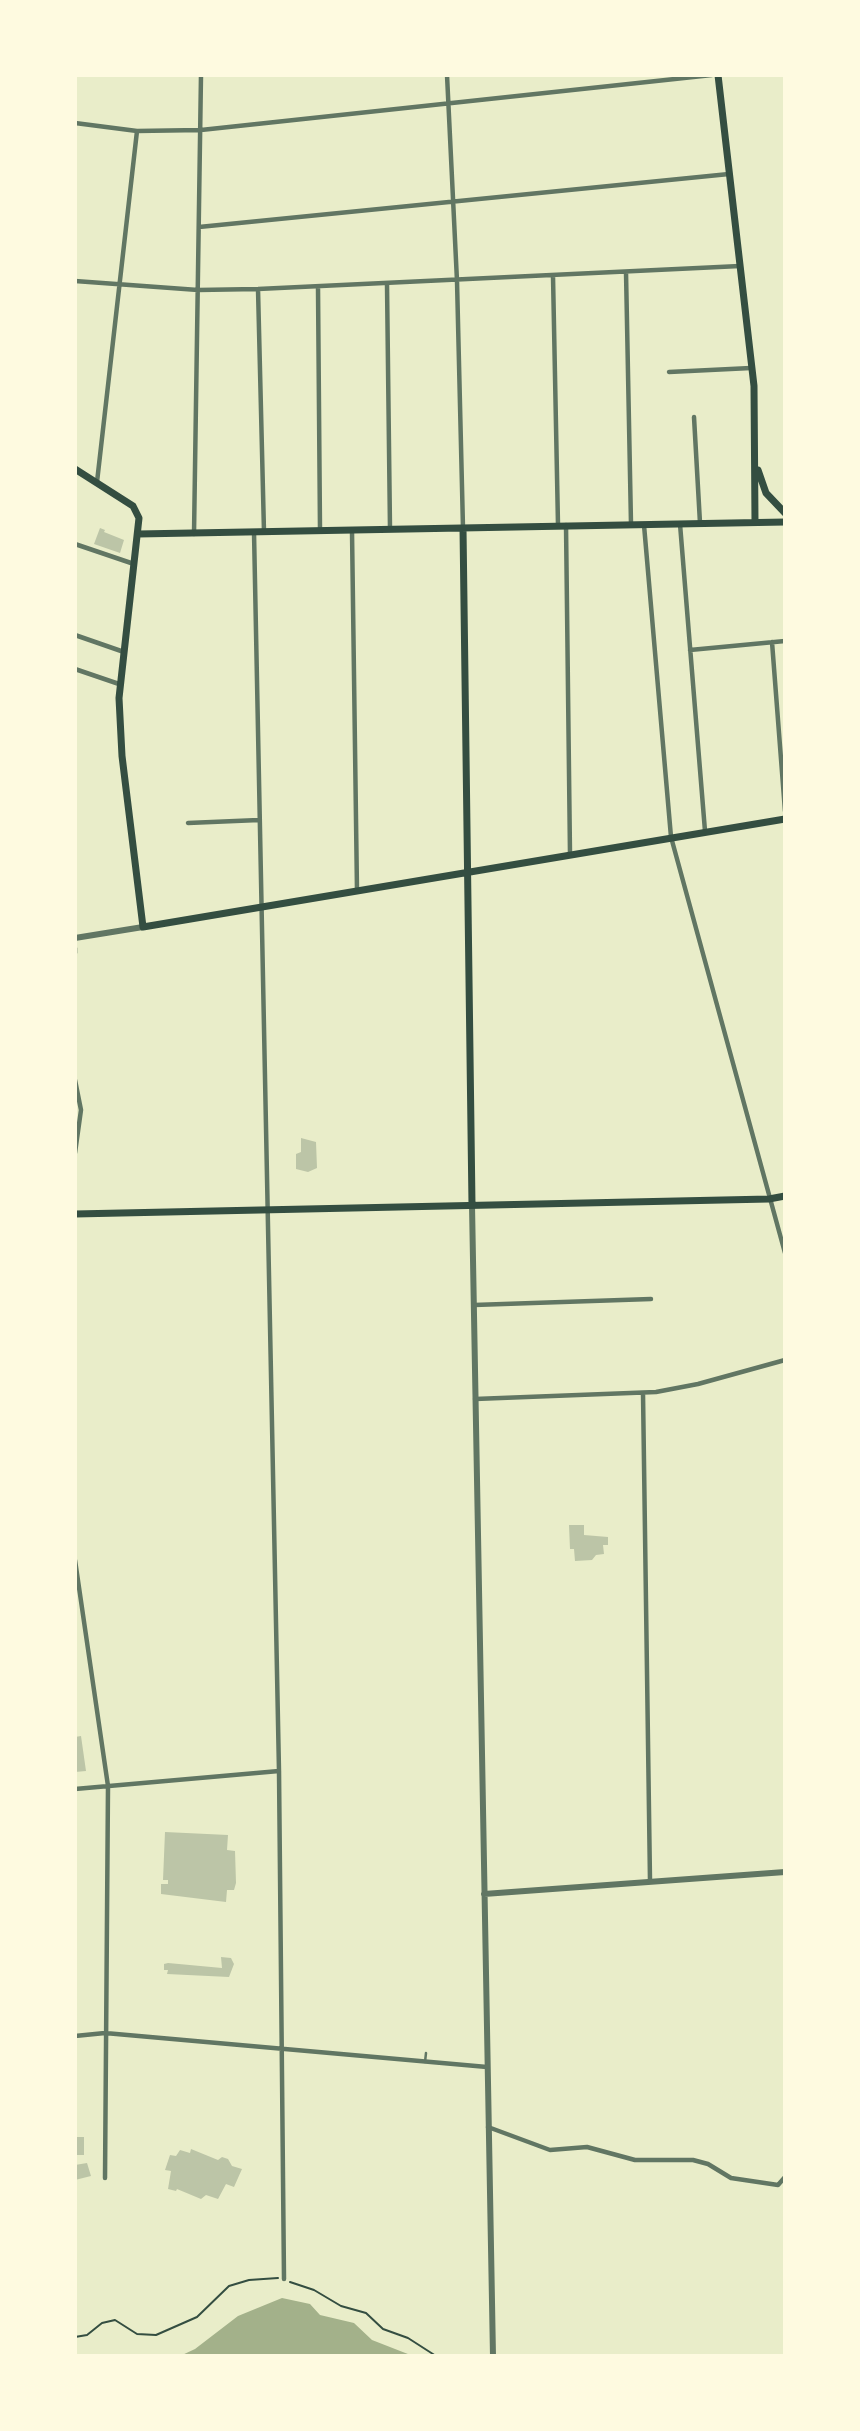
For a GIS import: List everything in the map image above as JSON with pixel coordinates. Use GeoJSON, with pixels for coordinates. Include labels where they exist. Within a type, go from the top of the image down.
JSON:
{"type":"FeatureCollection","features":[{"type":"Feature","properties":{"kind":"main road"},"geometry":{"type":"LineString","coordinates":[[718,75],[751,368],[755,522]]}},
{"type":"Feature","properties":{"kind":"main road"},"geometry":{"type":"LineString","coordinates":[[755,462],[766,494],[785,513]]}},
{"type":"Feature","properties":{"kind":"main road"},"geometry":{"type":"LineString","coordinates":[[75,469],[133,506],[139,518],[120,684],[122,756],[143,928],[785,818]]}},
{"type":"Feature","properties":{"kind":"main road"},"geometry":{"type":"LineString","coordinates":[[138,534],[561,524],[785,522]]}},
{"type":"Feature","properties":{"kind":"main road"},"geometry":{"type":"LineString","coordinates":[[463,528],[472,1205]]}},
{"type":"Feature","properties":{"kind":"main road"},"geometry":{"type":"LineString","coordinates":[[75,1214],[769,1199],[785,1196]]}},
{"type":"Feature","properties":{"kind":"street"},"geometry":{"type":"LineString","coordinates":[[194,534],[201,75]]}},
{"type":"Feature","properties":{"kind":"street"},"geometry":{"type":"LineString","coordinates":[[447,75],[457,281],[463,528]]}},
{"type":"Feature","properties":{"kind":"street"},"geometry":{"type":"LineString","coordinates":[[75,123],[137,131],[201,130],[712,75]]}},
{"type":"Feature","properties":{"kind":"street"},"geometry":{"type":"LineString","coordinates":[[97,482],[137,131]]}},
{"type":"Feature","properties":{"kind":"street"},"geometry":{"type":"LineString","coordinates":[[199,228],[730,174]]}},
{"type":"Feature","properties":{"kind":"street"},"geometry":{"type":"LineString","coordinates":[[75,281],[198,290],[258,289],[741,266]]}},
{"type":"Feature","properties":{"kind":"street"},"geometry":{"type":"LineString","coordinates":[[626,272],[631,524]]}},
{"type":"Feature","properties":{"kind":"street"},"geometry":{"type":"LineString","coordinates":[[553,276],[570,854]]}},
{"type":"Feature","properties":{"kind":"street"},"geometry":{"type":"LineString","coordinates":[[387,284],[390,530]]}},
{"type":"Feature","properties":{"kind":"street"},"geometry":{"type":"LineString","coordinates":[[318,286],[320,531]]}},
{"type":"Feature","properties":{"kind":"street"},"geometry":{"type":"LineString","coordinates":[[258,289],[264,532]]}},
{"type":"Feature","properties":{"kind":"street"},"geometry":{"type":"LineString","coordinates":[[669,372],[751,368]]}},
{"type":"Feature","properties":{"kind":"street"},"geometry":{"type":"LineString","coordinates":[[694,417],[700,523]]}},
{"type":"Feature","properties":{"kind":"street"},"geometry":{"type":"LineString","coordinates":[[680,524],[705,831]]}},
{"type":"Feature","properties":{"kind":"street"},"geometry":{"type":"LineString","coordinates":[[644,525],[671,837],[785,1253]]}},
{"type":"Feature","properties":{"kind":"street"},"geometry":{"type":"LineString","coordinates":[[352,531],[356,891]]}},
{"type":"Feature","properties":{"kind":"street"},"geometry":{"type":"LineString","coordinates":[[254,533],[279,1771],[284,2279]]}},
{"type":"Feature","properties":{"kind":"street"},"geometry":{"type":"LineString","coordinates":[[75,544],[134,564]]}},
{"type":"Feature","properties":{"kind":"street"},"geometry":{"type":"LineString","coordinates":[[75,635],[124,652]]}},
{"type":"Feature","properties":{"kind":"street"},"geometry":{"type":"LineString","coordinates":[[690,650],[785,641]]}},
{"type":"Feature","properties":{"kind":"street"},"geometry":{"type":"LineString","coordinates":[[772,642],[785,811]]}},
{"type":"Feature","properties":{"kind":"street"},"geometry":{"type":"LineString","coordinates":[[75,669],[120,684]]}},
{"type":"Feature","properties":{"kind":"street"},"geometry":{"type":"LineString","coordinates":[[188,823],[259,820]]}},
{"type":"Feature","properties":{"kind":"street"},"geometry":{"type":"LineString","coordinates":[[75,938],[143,928]]}},
{"type":"Feature","properties":{"kind":"street"},"geometry":{"type":"LineString","coordinates":[[75,948],[75,953]]}},
{"type":"Feature","properties":{"kind":"street"},"geometry":{"type":"LineString","coordinates":[[75,1080],[81,1110],[75,1153]]}},
{"type":"Feature","properties":{"kind":"street"},"geometry":{"type":"LineString","coordinates":[[472,1205],[493,2356]]}},
{"type":"Feature","properties":{"kind":"street"},"geometry":{"type":"LineString","coordinates":[[474,1305],[651,1299]]}},
{"type":"Feature","properties":{"kind":"street"},"geometry":{"type":"LineString","coordinates":[[475,1399],[643,1393],[698,1384],[785,1360]]}},
{"type":"Feature","properties":{"kind":"street"},"geometry":{"type":"LineString","coordinates":[[643,1393],[650,1881]]}},
{"type":"Feature","properties":{"kind":"street"},"geometry":{"type":"LineString","coordinates":[[75,1560],[108,1786],[105,2178]]}},
{"type":"Feature","properties":{"kind":"street"},"geometry":{"type":"LineString","coordinates":[[75,1789],[279,1771]]}},
{"type":"Feature","properties":{"kind":"street"},"geometry":{"type":"LineString","coordinates":[[484,1894],[785,1871]]}},
{"type":"Feature","properties":{"kind":"street"},"geometry":{"type":"LineString","coordinates":[[75,2036],[105,2033],[487,2067]]}},
{"type":"Feature","properties":{"kind":"street"},"geometry":{"type":"LineString","coordinates":[[488,2127],[550,2150],[587,2147],[635,2160],[693,2160],[708,2164],[731,2178],[778,2185],[785,2177]]}},
{"type":"Feature","properties":{"kind":"lane"},"geometry":{"type":"LineString","coordinates":[[425,2062],[426,2053]]}},
{"type":"Feature","properties":{"kind":"path"},"geometry":{"type":"LineString","coordinates":[[75,2337],[87,2335],[102,2323],[115,2320],[136,2334],[156,2335],[197,2317],[229,2286],[249,2280],[284,2279],[366,2313],[383,2329],[408,2338],[436,2356]]}},
{"type":"Feature","properties":{"kind":"shaded area"},"geometry":{"type":"Polygon","coordinates":[[[282,2298],[310,2304],[320,2315],[354,2323],[372,2340],[413,2356],[180,2356],[195,2349],[238,2316],[282,2298]]]}},
{"type":"Feature","properties":{"kind":"building"},"geometry":{"type":"Polygon","coordinates":[[[100,528],[124,540],[120,553],[94,544],[100,528]]]}},
{"type":"Feature","properties":{"kind":"building"},"geometry":{"type":"Polygon","coordinates":[[[301,1138],[316,1142],[317,1168],[308,1172],[296,1169],[296,1154],[301,1152],[301,1138]]]}},
{"type":"Feature","properties":{"kind":"building"},"geometry":{"type":"Polygon","coordinates":[[[569,1525],[584,1525],[584,1535],[608,1537],[608,1545],[603,1545],[604,1554],[596,1555],[592,1560],[575,1561],[574,1549],[570,1549],[569,1525]]]}},
{"type":"Feature","properties":{"kind":"building"},"geometry":{"type":"Polygon","coordinates":[[[81,1736],[86,1771],[75,1772],[75,1737],[81,1736]]]}},
{"type":"Feature","properties":{"kind":"building"},"geometry":{"type":"Polygon","coordinates":[[[165,1832],[228,1835],[227,1850],[235,1851],[236,1883],[234,1890],[227,1890],[226,1902],[161,1894],[161,1884],[168,1884],[168,1880],[163,1880],[165,1832]]]}},
{"type":"Feature","properties":{"kind":"building"},"geometry":{"type":"Polygon","coordinates":[[[221,1957],[231,1958],[234,1964],[229,1977],[167,1974],[168,1970],[164,1970],[164,1964],[168,1963],[222,1968],[221,1957]]]}},
{"type":"Feature","properties":{"kind":"building"},"geometry":{"type":"Polygon","coordinates":[[[75,2137],[84,2137],[84,2155],[75,2155],[75,2137]]]}},
{"type":"Feature","properties":{"kind":"building"},"geometry":{"type":"Polygon","coordinates":[[[191,2149],[218,2160],[222,2157],[228,2159],[232,2166],[242,2169],[234,2187],[226,2184],[218,2199],[206,2195],[201,2199],[177,2189],[168,2189],[171,2171],[165,2170],[170,2155],[176,2156],[180,2150],[190,2153],[191,2149]]]}},
{"type":"Feature","properties":{"kind":"building"},"geometry":{"type":"Polygon","coordinates":[[[87,2163],[91,2176],[75,2180],[75,2165],[87,2163]]]}}]}
